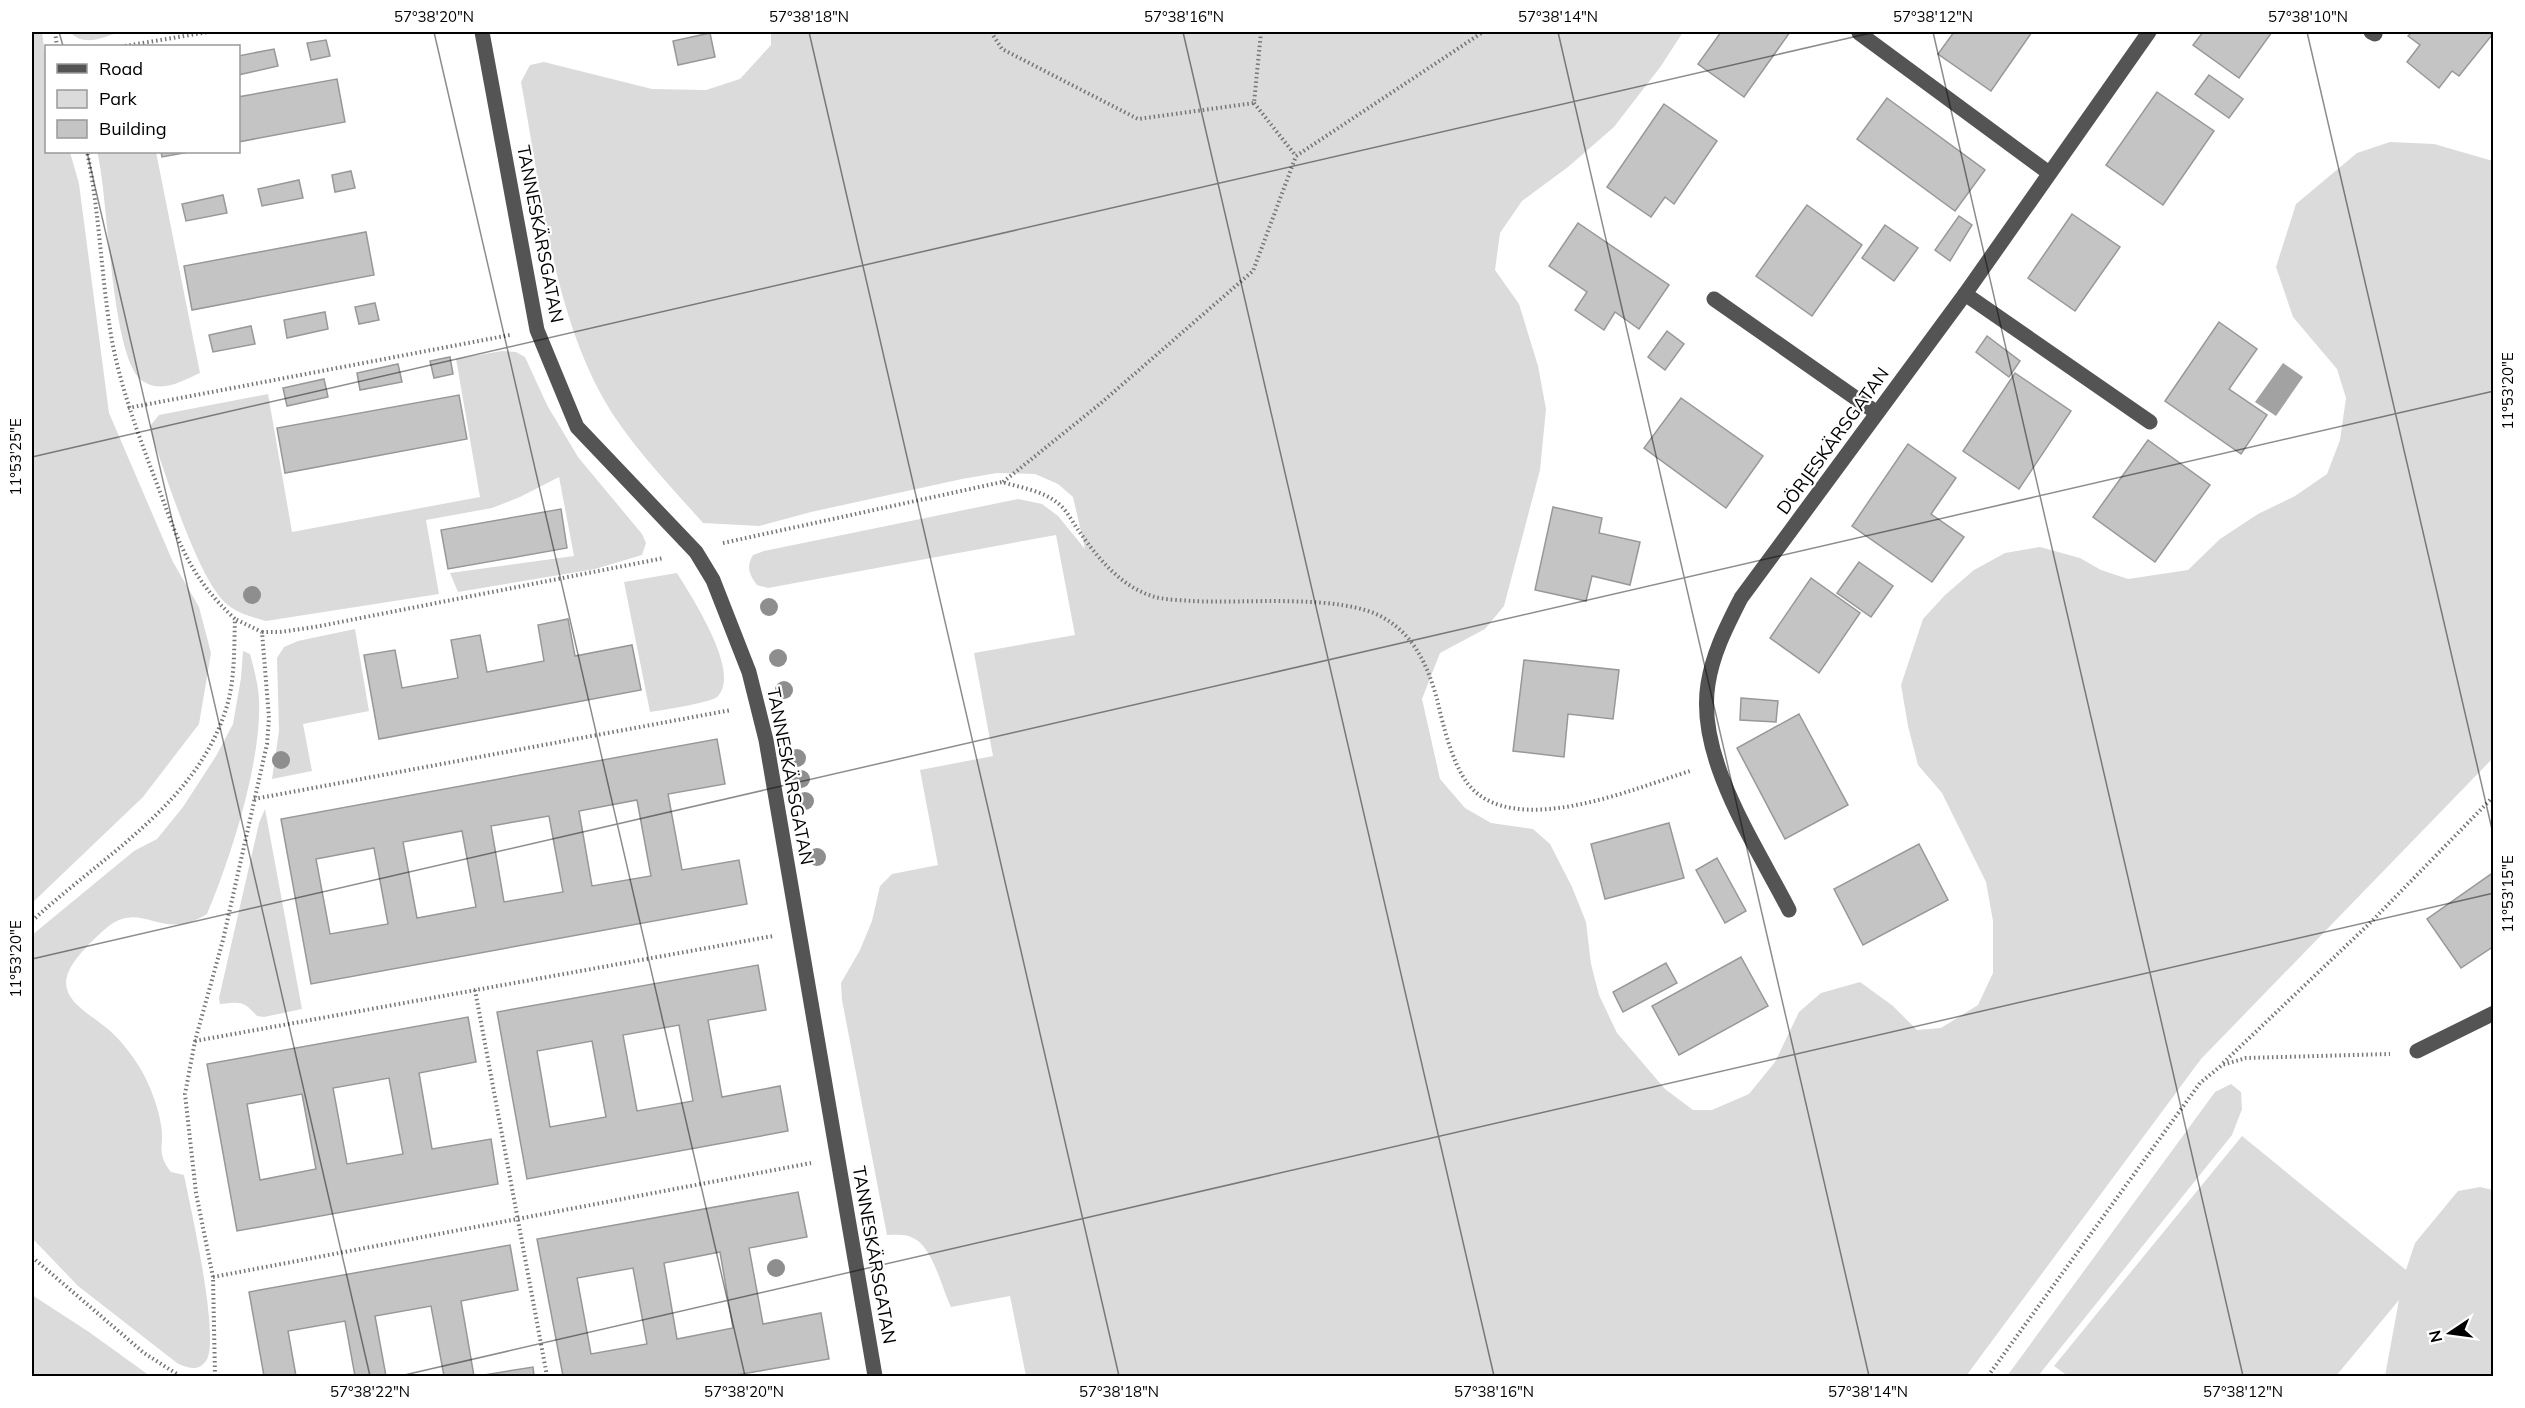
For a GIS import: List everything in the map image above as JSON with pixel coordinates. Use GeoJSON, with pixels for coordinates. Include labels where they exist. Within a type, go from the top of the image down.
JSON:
{"type":"FeatureCollection","features":[{"type":"Feature","properties":{"kind":"street","name":"TANNESKÄRSGATAN"},"geometry":{"type":"LineString","coordinates":[[482,32],[537,330],[577,427],[696,552],[713,580],[749,672],[759,705],[875,1377]]}},
{"type":"Feature","properties":{"kind":"street","name":"DÖRJESKÄRSGATAN"},"geometry":{"type":"LineString","coordinates":[[1789,909],[1737,809],[1717,763],[1707,723],[1707,713],[1708,684],[1718,644],[1741,598],[1965,294],[2149,32]]}},
{"type":"Feature","properties":{"kind":"street"},"geometry":{"type":"LineString","coordinates":[[1859,33],[2049,173]]}},
{"type":"Feature","properties":{"kind":"street"},"geometry":{"type":"LineString","coordinates":[[1965,294],[2150,422]]}},
{"type":"Feature","properties":{"kind":"street"},"geometry":{"type":"LineString","coordinates":[[1714,299],[1877,414]]}},
{"type":"Feature","properties":{"kind":"street"},"geometry":{"type":"LineString","coordinates":[[2417,1051],[2493,1013]]}},
{"type":"Feature","properties":{"kind":"path"},"geometry":{"type":"LineString","coordinates":[[132,45],[208,32]]}},
{"type":"Feature","properties":{"kind":"path"},"geometry":{"type":"LineString","coordinates":[[991,32],[1002,49],[1138,119],[1254,103]]}},
{"type":"Feature","properties":{"kind":"path"},"geometry":{"type":"LineString","coordinates":[[1262,32],[1254,103],[1296,156]]}},
{"type":"Feature","properties":{"kind":"path"},"geometry":{"type":"LineString","coordinates":[[87,153],[112,340],[128,408],[177,538],[193,572],[212,598],[235,619],[262,632],[280,632],[696,552],[728,541],[1002,482],[1101,403],[1253,271],[1296,156],[1483,32]]}},
{"type":"Feature","properties":{"kind":"path"},"geometry":{"type":"LineString","coordinates":[[128,408],[537,330]]}},
{"type":"Feature","properties":{"kind":"path"},"geometry":{"type":"LineString","coordinates":[[1002,482],[1042,493],[1061,505],[1105,565],[1129,585],[1152,596],[1230,603],[1306,602],[1361,608],[1386,619],[1422,654],[1448,741],[1467,783],[1483,798],[1505,807],[1539,811],[1573,807],[1717,763]]}},
{"type":"Feature","properties":{"kind":"path"},"geometry":{"type":"LineString","coordinates":[[32,921],[152,820],[185,783],[215,739],[227,705],[232,680],[235,619]]}},
{"type":"Feature","properties":{"kind":"path"},"geometry":{"type":"LineString","coordinates":[[214,1377],[213,1276],[196,1193],[185,1094],[195,1041],[223,940],[267,744],[269,718],[262,632]]}},
{"type":"Feature","properties":{"kind":"path"},"geometry":{"type":"LineString","coordinates":[[254,799],[759,705]]}},
{"type":"Feature","properties":{"kind":"path"},"geometry":{"type":"LineString","coordinates":[[1988,1377],[2200,1083],[2222,1065],[2368,924],[2493,796]]}},
{"type":"Feature","properties":{"kind":"path"},"geometry":{"type":"LineString","coordinates":[[195,1041],[799,932]]}},
{"type":"Feature","properties":{"kind":"path"},"geometry":{"type":"LineString","coordinates":[[475,990],[547,1377]]}},
{"type":"Feature","properties":{"kind":"path"},"geometry":{"type":"LineString","coordinates":[[2222,1065],[2247,1058],[2365,1056],[2417,1051]]}},
{"type":"Feature","properties":{"kind":"path"},"geometry":{"type":"LineString","coordinates":[[213,1276],[838,1158]]}},
{"type":"Feature","properties":{"kind":"path"},"geometry":{"type":"LineString","coordinates":[[32,1257],[144,1353],[180,1377]]}},
{"type":"Feature","properties":{"kind":"green space"},"geometry":{"type":"Polygon","coordinates":[[[32,32],[42,32],[45,54],[45,153],[70,153],[79,184],[109,413],[173,562],[199,607],[211,653],[199,724],[143,797],[32,903],[32,32]]]}},
{"type":"Feature","properties":{"kind":"green space"},"geometry":{"type":"Polygon","coordinates":[[[70,32],[119,32],[100,39],[87,40],[75,37],[70,32]]]}},
{"type":"Feature","properties":{"kind":"green space"},"geometry":{"type":"Polygon","coordinates":[[[771,32],[1683,32],[1661,66],[1614,127],[1568,167],[1522,201],[1500,233],[1495,270],[1519,304],[1538,366],[1546,409],[1540,470],[1504,606],[1485,629],[1440,653],[1422,699],[1440,779],[1465,808],[1491,823],[1533,829],[1550,844],[1572,887],[1586,922],[1591,964],[1599,995],[1617,1033],[1665,1089],[1693,1110],[1712,1110],[1749,1094],[1775,1062],[1799,1012],[1821,993],[1860,982],[1893,1006],[1917,1030],[1941,1028],[1978,1005],[1993,973],[1993,921],[1986,882],[1942,793],[1918,765],[1901,685],[1923,619],[1945,595],[1974,570],[2005,553],[2040,547],[2080,558],[2101,570],[2128,579],[2188,570],[2220,539],[2258,514],[2295,496],[2327,474],[2340,440],[2346,398],[2337,369],[2293,317],[2276,267],[2296,204],[2357,153],[2390,142],[2434,144],[2493,161],[2493,758],[2201,1059],[1966,1376],[1026,1376],[1010,1296],[951,1307],[931,1257],[919,1241],[902,1235],[887,1235],[842,1000],[841,983],[860,950],[872,921],[880,886],[892,874],[938,865],[920,770],[993,756],[974,653],[1075,635],[1056,535],[768,588],[757,585],[750,574],[749,567],[753,555],[764,551],[1018,499],[1042,504],[1058,516],[1085,549],[1073,497],[1058,484],[1035,474],[997,473],[811,512],[759,526],[703,523],[637,447],[603,398],[571,325],[542,203],[521,82],[530,65],[544,62],[652,89],[706,90],[740,79],[771,45],[771,32]]]}},
{"type":"Feature","properties":{"kind":"green space"},"geometry":{"type":"Polygon","coordinates":[[[97,153],[156,153],[200,373],[179,382],[158,386],[144,382],[133,368],[124,344],[117,312],[97,153]]]}},
{"type":"Feature","properties":{"kind":"green space"},"geometry":{"type":"Polygon","coordinates":[[[502,351],[516,352],[525,357],[547,405],[578,457],[642,534],[646,543],[642,555],[595,569],[458,592],[450,573],[574,556],[559,477],[492,508],[426,520],[439,594],[266,621],[237,611],[217,594],[186,531],[155,445],[150,426],[159,415],[268,394],[292,532],[480,497],[456,359],[502,351]]]}},
{"type":"Feature","properties":{"kind":"green space"},"geometry":{"type":"Polygon","coordinates":[[[677,573],[712,635],[724,671],[723,686],[717,697],[705,702],[650,712],[624,582],[677,573]]]}},
{"type":"Feature","properties":{"kind":"green space"},"geometry":{"type":"Polygon","coordinates":[[[355,629],[369,711],[303,724],[312,771],[272,779],[279,731],[277,658],[284,647],[298,641],[355,629]]]}},
{"type":"Feature","properties":{"kind":"green space"},"geometry":{"type":"Polygon","coordinates":[[[243,651],[250,654],[259,699],[256,751],[235,837],[207,914],[180,924],[129,917],[119,920],[104,930],[81,953],[71,967],[67,979],[67,989],[71,998],[119,1040],[142,1071],[159,1113],[163,1159],[171,1172],[184,1175],[198,1241],[210,1327],[210,1348],[206,1361],[200,1367],[192,1368],[177,1363],[78,1286],[32,1238],[32,935],[134,851],[157,839],[183,807],[216,756],[233,724],[243,651]]]}},
{"type":"Feature","properties":{"kind":"green space"},"geometry":{"type":"Polygon","coordinates":[[[265,809],[302,1009],[264,1017],[257,1016],[241,1003],[220,1004],[219,998],[259,823],[265,809]]]}},
{"type":"Feature","properties":{"kind":"green space"},"geometry":{"type":"Polygon","coordinates":[[[2231,1084],[2241,1092],[2242,1109],[2232,1135],[2038,1376],[2007,1376],[2215,1092],[2231,1084]]]}},
{"type":"Feature","properties":{"kind":"green space"},"geometry":{"type":"Polygon","coordinates":[[[2242,1136],[2406,1270],[2415,1243],[2458,1191],[2480,1187],[2493,1190],[2493,1376],[2385,1376],[2399,1300],[2336,1376],[2068,1376],[2054,1366],[2242,1136]]]}},
{"type":"Feature","properties":{"kind":"green space"},"geometry":{"type":"Polygon","coordinates":[[[32,1295],[89,1332],[150,1376],[32,1376],[32,1295]]]}},
{"type":"Feature","properties":{"kind":"shaded area"},"geometry":{"type":"Polygon","coordinates":[[[2283,363],[2303,377],[2276,416],[2255,402],[2283,363]]]}},
{"type":"Feature","properties":{"kind":"building"},"geometry":{"type":"Polygon","coordinates":[[[1721,32],[1790,32],[1744,97],[1698,64],[1721,32]]]}},
{"type":"Feature","properties":{"kind":"building"},"geometry":{"type":"Polygon","coordinates":[[[1954,32],[2032,32],[1991,91],[1938,54],[1954,32]]]}},
{"type":"Feature","properties":{"kind":"building"},"geometry":{"type":"Polygon","coordinates":[[[2203,32],[2272,32],[2239,78],[2193,45],[2203,32]]]}},
{"type":"Feature","properties":{"kind":"building"},"geometry":{"type":"Polygon","coordinates":[[[2412,32],[2488,32],[2492,35],[2459,76],[2452,71],[2439,88],[2407,62],[2420,45],[2408,36],[2412,32]]]}},
{"type":"Feature","properties":{"kind":"building"},"geometry":{"type":"Polygon","coordinates":[[[710,33],[715,57],[678,65],[673,41],[710,33]]]}},
{"type":"Feature","properties":{"kind":"building"},"geometry":{"type":"Polygon","coordinates":[[[326,40],[330,56],[311,60],[307,43],[326,40]]]}},
{"type":"Feature","properties":{"kind":"building"},"geometry":{"type":"Polygon","coordinates":[[[274,49],[278,66],[240,75],[240,56],[274,49]]]}},
{"type":"Feature","properties":{"kind":"building"},"geometry":{"type":"Polygon","coordinates":[[[2209,75],[2243,99],[2229,118],[2195,94],[2209,75]]]}},
{"type":"Feature","properties":{"kind":"building"},"geometry":{"type":"Polygon","coordinates":[[[337,79],[345,122],[240,142],[240,97],[337,79]]]}},
{"type":"Feature","properties":{"kind":"building"},"geometry":{"type":"Polygon","coordinates":[[[2157,92],[2214,131],[2163,205],[2106,165],[2157,92]]]}},
{"type":"Feature","properties":{"kind":"building"},"geometry":{"type":"Polygon","coordinates":[[[1887,98],[1985,170],[1955,211],[1857,139],[1887,98]]]}},
{"type":"Feature","properties":{"kind":"building"},"geometry":{"type":"Polygon","coordinates":[[[1664,104],[1717,141],[1674,204],[1665,197],[1651,217],[1607,187],[1664,104]]]}},
{"type":"Feature","properties":{"kind":"building"},"geometry":{"type":"Polygon","coordinates":[[[161,153],[184,153],[162,157],[161,153]]]}},
{"type":"Feature","properties":{"kind":"building"},"geometry":{"type":"Polygon","coordinates":[[[351,171],[355,188],[335,192],[332,175],[351,171]]]}},
{"type":"Feature","properties":{"kind":"building"},"geometry":{"type":"Polygon","coordinates":[[[299,180],[303,198],[262,206],[258,189],[299,180]]]}},
{"type":"Feature","properties":{"kind":"building"},"geometry":{"type":"Polygon","coordinates":[[[223,195],[227,213],[186,221],[182,204],[223,195]]]}},
{"type":"Feature","properties":{"kind":"building"},"geometry":{"type":"Polygon","coordinates":[[[1807,205],[1862,245],[1812,316],[1756,276],[1807,205]]]}},
{"type":"Feature","properties":{"kind":"building"},"geometry":{"type":"Polygon","coordinates":[[[2072,214],[2120,247],[2075,311],[2028,278],[2072,214]]]}},
{"type":"Feature","properties":{"kind":"building"},"geometry":{"type":"Polygon","coordinates":[[[1959,216],[1972,225],[1950,261],[1935,250],[1959,216]]]}},
{"type":"Feature","properties":{"kind":"building"},"geometry":{"type":"Polygon","coordinates":[[[1578,223],[1669,285],[1639,329],[1615,312],[1604,330],[1575,310],[1587,292],[1549,266],[1578,223]]]}},
{"type":"Feature","properties":{"kind":"building"},"geometry":{"type":"Polygon","coordinates":[[[1885,225],[1918,248],[1894,281],[1862,258],[1885,225]]]}},
{"type":"Feature","properties":{"kind":"building"},"geometry":{"type":"Polygon","coordinates":[[[366,232],[374,275],[192,310],[184,266],[366,232]]]}},
{"type":"Feature","properties":{"kind":"building"},"geometry":{"type":"Polygon","coordinates":[[[375,303],[379,320],[359,324],[355,307],[375,303]]]}},
{"type":"Feature","properties":{"kind":"building"},"geometry":{"type":"Polygon","coordinates":[[[325,312],[328,329],[287,338],[284,320],[325,312]]]}},
{"type":"Feature","properties":{"kind":"building"},"geometry":{"type":"Polygon","coordinates":[[[2219,322],[2257,349],[2229,389],[2267,415],[2241,454],[2165,401],[2219,322]]]}},
{"type":"Feature","properties":{"kind":"building"},"geometry":{"type":"Polygon","coordinates":[[[251,326],[255,344],[213,352],[209,335],[251,326]]]}},
{"type":"Feature","properties":{"kind":"building"},"geometry":{"type":"Polygon","coordinates":[[[1667,331],[1684,344],[1665,370],[1648,357],[1667,331]]]}},
{"type":"Feature","properties":{"kind":"building"},"geometry":{"type":"Polygon","coordinates":[[[1987,336],[2020,361],[2009,377],[1976,352],[1987,336]]]}},
{"type":"Feature","properties":{"kind":"building"},"geometry":{"type":"Polygon","coordinates":[[[450,357],[453,374],[434,378],[430,361],[450,357]]]}},
{"type":"Feature","properties":{"kind":"building"},"geometry":{"type":"Polygon","coordinates":[[[398,364],[402,382],[360,390],[357,373],[398,364]]]}},
{"type":"Feature","properties":{"kind":"building"},"geometry":{"type":"Polygon","coordinates":[[[2015,373],[2071,411],[2019,489],[1963,451],[2015,373]]]}},
{"type":"Feature","properties":{"kind":"building"},"geometry":{"type":"Polygon","coordinates":[[[324,379],[328,397],[287,406],[283,388],[324,379]]]}},
{"type":"Feature","properties":{"kind":"building"},"geometry":{"type":"Polygon","coordinates":[[[459,395],[467,439],[285,473],[277,428],[459,395]]]}},
{"type":"Feature","properties":{"kind":"building"},"geometry":{"type":"Polygon","coordinates":[[[1681,398],[1763,456],[1726,508],[1644,448],[1681,398]]]}},
{"type":"Feature","properties":{"kind":"building"},"geometry":{"type":"Polygon","coordinates":[[[2148,440],[2210,485],[2155,562],[2093,517],[2148,440]]]}},
{"type":"Feature","properties":{"kind":"building"},"geometry":{"type":"Polygon","coordinates":[[[1908,444],[1956,478],[1931,514],[1964,537],[1932,582],[1852,526],[1908,444]]]}},
{"type":"Feature","properties":{"kind":"building"},"geometry":{"type":"Polygon","coordinates":[[[1553,507],[1602,518],[1599,533],[1640,542],[1630,585],[1592,576],[1586,601],[1535,590],[1553,507]]]}},
{"type":"Feature","properties":{"kind":"building"},"geometry":{"type":"Polygon","coordinates":[[[561,509],[567,548],[448,569],[441,530],[561,509]]]}},
{"type":"Feature","properties":{"kind":"building"},"geometry":{"type":"Polygon","coordinates":[[[1859,562],[1893,586],[1871,617],[1837,593],[1859,562]]]}},
{"type":"Feature","properties":{"kind":"building"},"geometry":{"type":"Polygon","coordinates":[[[1811,578],[1860,613],[1819,673],[1770,638],[1811,578]]]}},
{"type":"Feature","properties":{"kind":"building"},"geometry":{"type":"Polygon","coordinates":[[[568,619],[575,656],[632,645],[641,690],[379,739],[364,655],[395,650],[402,688],[458,678],[451,640],[480,635],[487,672],[544,661],[538,625],[568,619]]]}},
{"type":"Feature","properties":{"kind":"building"},"geometry":{"type":"Polygon","coordinates":[[[1524,660],[1619,670],[1613,719],[1568,714],[1564,757],[1513,751],[1524,660]]]}},
{"type":"Feature","properties":{"kind":"building"},"geometry":{"type":"Polygon","coordinates":[[[1741,698],[1778,701],[1776,722],[1740,720],[1741,698]]]}},
{"type":"Feature","properties":{"kind":"building"},"geometry":{"type":"Polygon","coordinates":[[[1799,714],[1848,805],[1785,839],[1737,748],[1799,714]]]}},
{"type":"Feature","properties":{"kind":"building"},"geometry":{"type":"Polygon","coordinates":[[[717,739],[725,784],[668,794],[682,870],[739,860],[747,904],[311,984],[281,819],[717,739]],[[637,800],[579,811],[592,886],[651,876],[637,800]],[[549,816],[491,826],[504,902],[563,892],[549,816]],[[462,831],[403,842],[417,918],[476,907],[462,831]],[[374,848],[316,859],[330,934],[388,924],[374,848]]]}},
{"type":"Feature","properties":{"kind":"building"},"geometry":{"type":"Polygon","coordinates":[[[1669,823],[1684,878],[1605,899],[1591,844],[1669,823]]]}},
{"type":"Feature","properties":{"kind":"building"},"geometry":{"type":"Polygon","coordinates":[[[1919,844],[1948,900],[1863,945],[1834,889],[1919,844]]]}},
{"type":"Feature","properties":{"kind":"building"},"geometry":{"type":"Polygon","coordinates":[[[1717,858],[1746,911],[1725,923],[1696,870],[1717,858]]]}},
{"type":"Feature","properties":{"kind":"building"},"geometry":{"type":"Polygon","coordinates":[[[2494,872],[2494,946],[2461,968],[2427,919],[2494,872]]]}},
{"type":"Feature","properties":{"kind":"building"},"geometry":{"type":"Polygon","coordinates":[[[1741,957],[1768,1006],[1679,1055],[1652,1006],[1741,957]]]}},
{"type":"Feature","properties":{"kind":"building"},"geometry":{"type":"Polygon","coordinates":[[[1666,963],[1677,983],[1623,1012],[1613,992],[1666,963]]]}},
{"type":"Feature","properties":{"kind":"building"},"geometry":{"type":"Polygon","coordinates":[[[758,965],[766,1010],[708,1020],[722,1097],[780,1086],[788,1131],[527,1179],[497,1012],[758,965]],[[679,1025],[623,1035],[637,1111],[693,1101],[679,1025]],[[592,1041],[537,1051],[550,1127],[606,1117],[592,1041]]]}},
{"type":"Feature","properties":{"kind":"building"},"geometry":{"type":"Polygon","coordinates":[[[468,1017],[476,1062],[419,1073],[432,1149],[491,1139],[498,1184],[237,1231],[207,1064],[468,1017]],[[389,1078],[333,1088],[347,1164],[403,1154],[389,1078]],[[302,1094],[247,1104],[260,1180],[316,1169],[302,1094]]]}},
{"type":"Feature","properties":{"kind":"building"},"geometry":{"type":"Polygon","coordinates":[[[798,1192],[807,1237],[749,1248],[763,1324],[821,1313],[829,1359],[730,1376],[563,1376],[537,1239],[798,1192]],[[720,1252],[664,1263],[677,1339],[733,1328],[720,1252]],[[633,1268],[577,1278],[591,1354],[647,1344],[633,1268]]]}},
{"type":"Feature","properties":{"kind":"building"},"geometry":{"type":"Polygon","coordinates":[[[510,1245],[518,1290],[461,1301],[474,1376],[444,1376],[431,1306],[375,1316],[386,1376],[355,1376],[345,1321],[288,1331],[296,1376],[264,1376],[249,1292],[510,1245]]]}},
{"type":"Feature","properties":{"kind":"building"},"geometry":{"type":"Polygon","coordinates":[[[533,1367],[534,1376],[478,1376],[533,1367]]]}}]}
